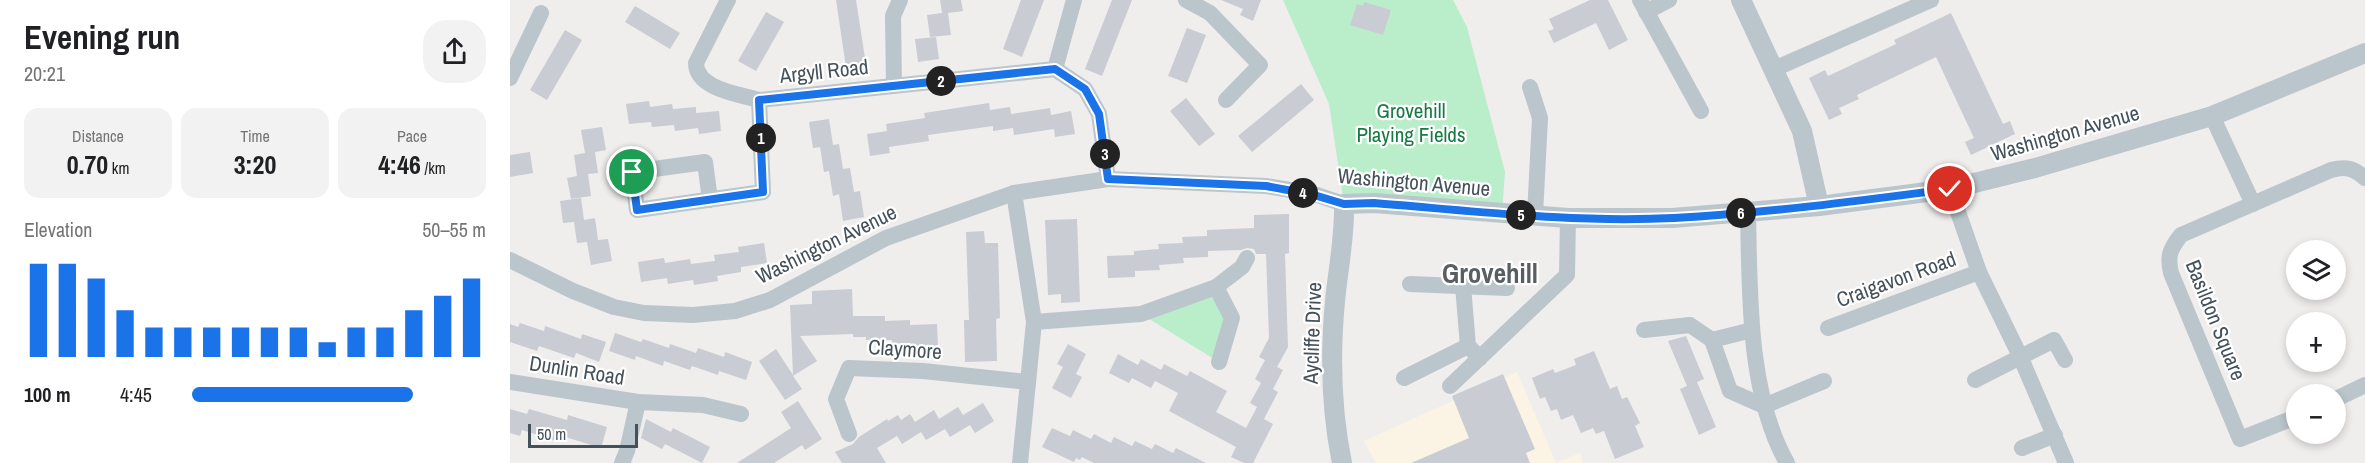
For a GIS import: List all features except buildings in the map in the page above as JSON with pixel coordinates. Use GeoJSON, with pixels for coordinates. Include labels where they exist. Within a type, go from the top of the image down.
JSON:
{"type":"FeatureCollection","features":[{"type":"Feature","properties":{"kind":"street","name":"Argyll Road"},"geometry":{"type":"LineString","coordinates":[[728,0],[696,63],[696,72],[701,79],[714,86],[759,100],[1055,69]]}},
{"type":"Feature","properties":{"kind":"street","name":"Argyll Road"},"geometry":{"type":"LineString","coordinates":[[894,86],[893,16],[900,0]]}},
{"type":"Feature","properties":{"kind":"street"},"geometry":{"type":"LineString","coordinates":[[1074,0],[1055,69],[1085,89],[1099,114],[1108,179]]}},
{"type":"Feature","properties":{"kind":"street"},"geometry":{"type":"LineString","coordinates":[[1186,0],[1210,13],[1260,65],[1226,100]]}},
{"type":"Feature","properties":{"kind":"street"},"geometry":{"type":"LineString","coordinates":[[1669,0],[1643,6],[1701,111]]}},
{"type":"Feature","properties":{"kind":"street"},"geometry":{"type":"LineString","coordinates":[[1741,0],[1802,130],[1819,206]]}},
{"type":"Feature","properties":{"kind":"street"},"geometry":{"type":"LineString","coordinates":[[1774,69],[1931,0]]}},
{"type":"Feature","properties":{"kind":"street"},"geometry":{"type":"LineString","coordinates":[[510,78],[541,13]]}},
{"type":"Feature","properties":{"kind":"street","name":"Washington Avenue"},"geometry":{"type":"LineString","coordinates":[[510,260],[573,291],[614,307],[644,313],[693,315],[735,311],[770,300],[886,238],[1014,193],[1108,179],[1266,186],[1314,195],[1344,204],[1374,203],[1568,218],[1672,218],[1819,206],[1950,189],[2035,168],[2212,116],[2365,53]]}},
{"type":"Feature","properties":{"kind":"street"},"geometry":{"type":"LineString","coordinates":[[1530,87],[1540,118],[1535,215]]}},
{"type":"Feature","properties":{"kind":"street","name":"Argyll Road"},"geometry":{"type":"LineString","coordinates":[[710,200],[705,162],[632,172],[637,210],[710,200],[763,192],[759,100]]}},
{"type":"Feature","properties":{"kind":"street"},"geometry":{"type":"LineString","coordinates":[[2212,116],[2253,204]]}},
{"type":"Feature","properties":{"kind":"street","name":"Basildon Square"},"geometry":{"type":"LineString","coordinates":[[2286,421],[2240,439],[2171,273],[2168,259],[2171,248],[2181,235],[2331,170],[2344,166],[2354,169],[2365,178]]}},
{"type":"Feature","properties":{"kind":"street","name":"Craigavon Road"},"geometry":{"type":"LineString","coordinates":[[1950,189],[1979,272],[2020,356],[2066,463]]}},
{"type":"Feature","properties":{"kind":"street"},"geometry":{"type":"LineString","coordinates":[[1014,193],[1034,322],[1020,463]]}},
{"type":"Feature","properties":{"kind":"street","name":"Aycliffe Drive"},"geometry":{"type":"LineString","coordinates":[[1342,463],[1331,370],[1340,254],[1345,230],[1344,204]]}},
{"type":"Feature","properties":{"kind":"street"},"geometry":{"type":"LineString","coordinates":[[1748,213],[1752,330],[1764,406],[1774,441],[1787,463]]}},
{"type":"Feature","properties":{"kind":"street"},"geometry":{"type":"LineString","coordinates":[[1450,386],[1474,352],[1567,275],[1568,218]]}},
{"type":"Feature","properties":{"kind":"street"},"geometry":{"type":"LineString","coordinates":[[1034,322],[1141,314],[1216,287],[1242,267],[1247,258]]}},
{"type":"Feature","properties":{"kind":"street","name":"Craigavon Road"},"geometry":{"type":"LineString","coordinates":[[1828,328],[1979,272]]}},
{"type":"Feature","properties":{"kind":"street"},"geometry":{"type":"LineString","coordinates":[[1410,284],[1507,288]]}},
{"type":"Feature","properties":{"kind":"street"},"geometry":{"type":"LineString","coordinates":[[1463,286],[1474,352]]}},
{"type":"Feature","properties":{"kind":"street"},"geometry":{"type":"LineString","coordinates":[[1216,287],[1232,318],[1219,362]]}},
{"type":"Feature","properties":{"kind":"street"},"geometry":{"type":"LineString","coordinates":[[1644,330],[1690,325],[1712,340],[1730,391],[1764,406],[1824,381]]}},
{"type":"Feature","properties":{"kind":"street"},"geometry":{"type":"LineString","coordinates":[[1712,340],[1752,330]]}},
{"type":"Feature","properties":{"kind":"street"},"geometry":{"type":"LineString","coordinates":[[1975,380],[2054,340],[2065,360]]}},
{"type":"Feature","properties":{"kind":"street"},"geometry":{"type":"LineString","coordinates":[[1404,378],[1474,352]]}},
{"type":"Feature","properties":{"kind":"street","name":"Claymore"},"geometry":{"type":"LineString","coordinates":[[849,434],[836,399],[849,368],[923,371],[1028,382]]}},
{"type":"Feature","properties":{"kind":"street","name":"Dunlin Road"},"geometry":{"type":"LineString","coordinates":[[510,382],[638,402],[703,405],[741,414]]}},
{"type":"Feature","properties":{"kind":"street"},"geometry":{"type":"LineString","coordinates":[[2346,394],[2365,385]]}},
{"type":"Feature","properties":{"kind":"street","name":"Dunlin Road"},"geometry":{"type":"LineString","coordinates":[[622,463],[638,402]]}},
{"type":"Feature","properties":{"kind":"street"},"geometry":{"type":"LineString","coordinates":[[2022,448],[2055,435]]}},
{"type":"Feature","properties":{"kind":"shaded area"},"geometry":{"type":"Polygon","coordinates":[[[1517,372],[1556,463],[1376,463],[1364,441],[1517,372]]]}},
{"type":"Feature","properties":{"kind":"shaded area"},"geometry":{"type":"Polygon","coordinates":[[[1580,453],[1583,463],[1556,463],[1580,453]]]}},
{"type":"Feature","properties":{"kind":"green space","name":"Grovehill Playing Fields"},"geometry":{"type":"Polygon","coordinates":[[[1283,0],[1453,0],[1467,27],[1505,172],[1502,214],[1344,204],[1329,104],[1283,0]]]}},
{"type":"Feature","properties":{"kind":"green space"},"geometry":{"type":"Polygon","coordinates":[[[1216,287],[1232,318],[1219,362],[1141,314],[1216,287]]]}},
{"type":"Feature","properties":{"kind":"district","name":"Grovehill"},"geometry":{"type":"Point","coordinates":[1490,273]}},
{"type":"Feature","properties":{"kind":"route"},"geometry":{"type":"LineString","coordinates":[[632,172],[637,210],[763,192],[759,100],[1055,69],[1085,89],[1099,114],[1108,179],[1266,186],[1314,195],[1344,204],[1374,203],[1568,218],[1672,218],[1748,213],[1950,189]]}}]}
